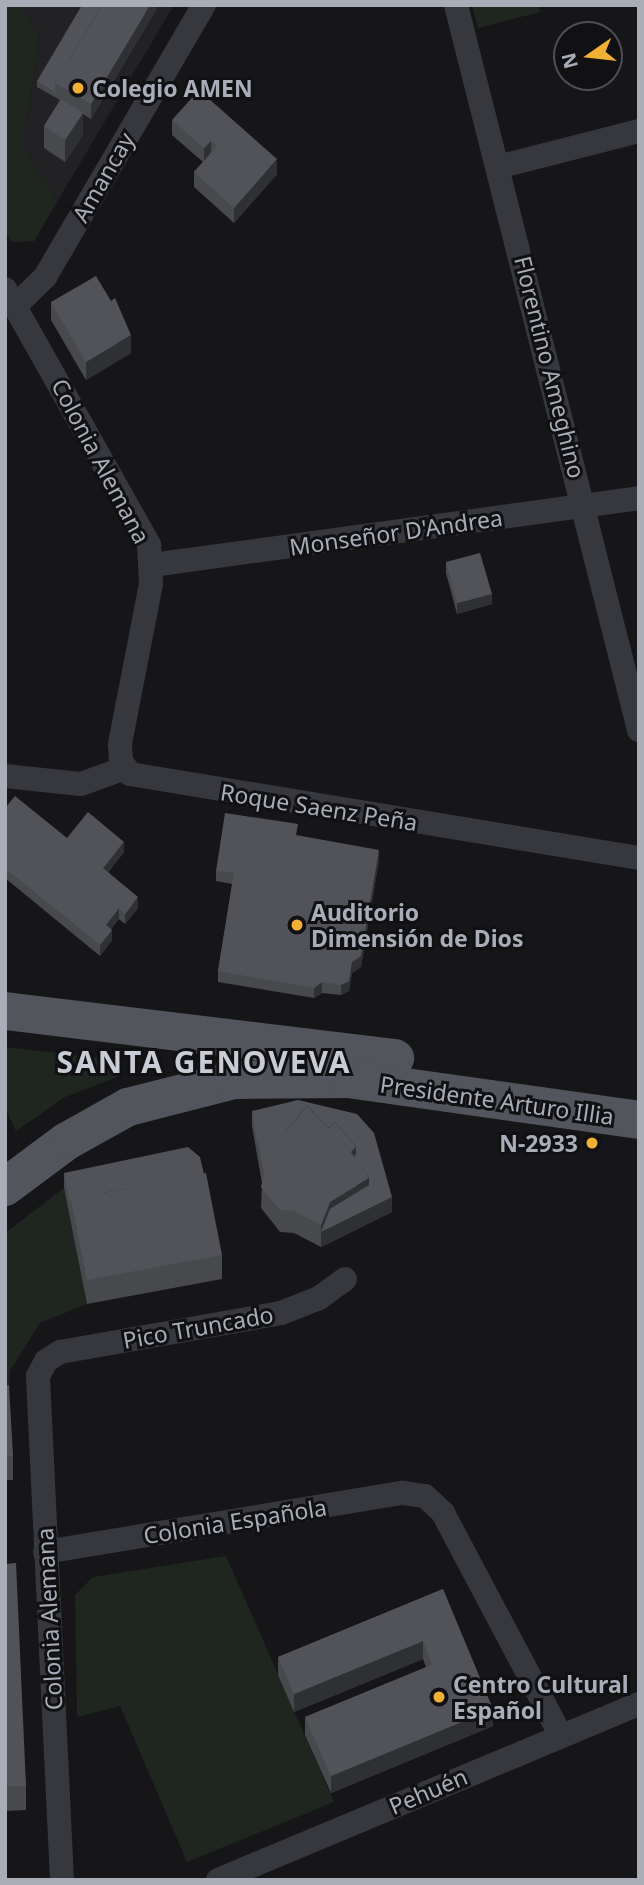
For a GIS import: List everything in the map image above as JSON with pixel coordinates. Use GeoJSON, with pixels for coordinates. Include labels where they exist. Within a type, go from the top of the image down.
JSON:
{"type":"FeatureCollection","features":[{"type":"Feature","properties":{"kind":"main road","name":"Presidente Arturo Illia"},"geometry":{"type":"LineString","coordinates":[[5,1011],[380,1056],[639,1101]]}},
{"type":"Feature","properties":{"kind":"main road","name":"Presidente Arturo Illia"},"geometry":{"type":"LineString","coordinates":[[5,1187],[67,1141],[128,1107],[234,1080],[348,1079],[639,1120]]}},
{"type":"Feature","properties":{"kind":"street","name":"Amancay"},"geometry":{"type":"LineString","coordinates":[[10,297],[45,277],[204,5]]}},
{"type":"Feature","properties":{"kind":"street","name":"Florentino Ameghino"},"geometry":{"type":"LineString","coordinates":[[456,5],[585,506],[639,730]]}},
{"type":"Feature","properties":{"kind":"street"},"geometry":{"type":"LineString","coordinates":[[498,167],[639,131]]}},
{"type":"Feature","properties":{"kind":"street","name":"Colonia Alemana"},"geometry":{"type":"LineString","coordinates":[[10,297],[141,528],[152,565],[120,744],[125,768]]}},
{"type":"Feature","properties":{"kind":"street","name":"Monseñor D'Andrea"},"geometry":{"type":"LineString","coordinates":[[152,565],[639,498]]}},
{"type":"Feature","properties":{"kind":"street"},"geometry":{"type":"LineString","coordinates":[[5,776],[88,783],[125,768]]}},
{"type":"Feature","properties":{"kind":"street","name":"Roque Saenz Peña"},"geometry":{"type":"LineString","coordinates":[[125,768],[143,779],[639,858]]}},
{"type":"Feature","properties":{"kind":"street","name":"Pico Truncado"},"geometry":{"type":"LineString","coordinates":[[46,1361],[75,1349],[281,1313],[319,1298],[345,1279]]}},
{"type":"Feature","properties":{"kind":"street","name":"Colonia Alemana"},"geometry":{"type":"LineString","coordinates":[[46,1361],[38,1376],[36,1393],[62,1880]]}},
{"type":"Feature","properties":{"kind":"street","name":"Colonia Española"},"geometry":{"type":"LineString","coordinates":[[45,1552],[403,1493],[425,1496],[443,1513],[561,1736]]}},
{"type":"Feature","properties":{"kind":"street","name":"Pehuén"},"geometry":{"type":"LineString","coordinates":[[218,1880],[639,1704]]}},
{"type":"Feature","properties":{"kind":"shaded area"},"geometry":{"type":"Polygon","coordinates":[[[5,5],[20,5],[40,35],[23,146],[57,202],[34,241],[12,242],[5,231],[5,5]]]}},
{"type":"Feature","properties":{"kind":"shaded area","name":"Colegio AMEN"},"geometry":{"type":"Polygon","coordinates":[[[20,5],[174,5],[57,202],[23,146],[40,35],[20,5]]]}},
{"type":"Feature","properties":{"kind":"shaded area"},"geometry":{"type":"Polygon","coordinates":[[[472,5],[538,5],[540,12],[478,28],[472,5]]]}},
{"type":"Feature","properties":{"kind":"shaded area"},"geometry":{"type":"Polygon","coordinates":[[[5,1047],[117,1060],[117,1077],[65,1097],[16,1131],[5,1108],[5,1047]]]}},
{"type":"Feature","properties":{"kind":"shaded area"},"geometry":{"type":"Polygon","coordinates":[[[64,1188],[87,1304],[40,1323],[10,1371],[9,1409],[5,1410],[5,1233],[64,1188]]]}},
{"type":"Feature","properties":{"kind":"shaded area"},"geometry":{"type":"Polygon","coordinates":[[[226,1556],[334,1802],[187,1862],[120,1706],[77,1717],[75,1595],[93,1577],[226,1556]]]}},
{"type":"Feature","properties":{"kind":"building"},"geometry":{"type":"Polygon","coordinates":[[[82,5],[102,5],[55,83],[55,92],[37,81],[82,5]]]}},
{"type":"Feature","properties":{"kind":"building"},"geometry":{"type":"Polygon","coordinates":[[[102,5],[150,5],[91,104],[55,83],[102,5]]]}},
{"type":"Feature","properties":{"kind":"building"},"geometry":{"type":"Polygon","coordinates":[[[199,90],[277,159],[234,208],[194,172],[217,146],[211,141],[204,148],[172,120],[199,90]]]}},
{"type":"Feature","properties":{"kind":"building"},"geometry":{"type":"Polygon","coordinates":[[[61,99],[83,113],[65,140],[44,126],[61,99]]]}},
{"type":"Feature","properties":{"kind":"building"},"geometry":{"type":"Polygon","coordinates":[[[96,276],[111,301],[115,298],[131,335],[86,362],[51,302],[96,276]]]}},
{"type":"Feature","properties":{"kind":"building"},"geometry":{"type":"Polygon","coordinates":[[[480,553],[492,594],[457,603],[446,562],[480,553]]]}},
{"type":"Feature","properties":{"kind":"building"},"geometry":{"type":"Polygon","coordinates":[[[15,796],[67,838],[88,812],[124,842],[103,868],[138,897],[125,914],[119,908],[106,925],[112,930],[100,945],[5,868],[5,808],[15,796]]]}},
{"type":"Feature","properties":{"kind":"building","name":"Auditorio Dimensión de Dios"},"geometry":{"type":"Polygon","coordinates":[[[225,813],[298,824],[296,835],[379,850],[361,956],[352,962],[349,981],[341,985],[322,982],[314,988],[218,971],[234,873],[216,871],[225,813]]]}},
{"type":"Feature","properties":{"kind":"building"},"geometry":{"type":"Polygon","coordinates":[[[298,1100],[357,1114],[374,1133],[392,1197],[321,1232],[330,1209],[369,1185],[369,1178],[354,1157],[356,1147],[335,1122],[329,1128],[307,1106],[284,1134],[258,1141],[258,1148],[252,1111],[298,1100]]]}},
{"type":"Feature","properties":{"kind":"building"},"geometry":{"type":"Polygon","coordinates":[[[307,1106],[329,1128],[335,1122],[356,1147],[351,1152],[369,1178],[330,1202],[321,1225],[294,1211],[280,1210],[261,1187],[264,1174],[258,1141],[284,1134],[307,1106]]]}},
{"type":"Feature","properties":{"kind":"building"},"geometry":{"type":"Polygon","coordinates":[[[188,1147],[200,1157],[204,1174],[71,1199],[71,1208],[64,1173],[188,1147]]]}},
{"type":"Feature","properties":{"kind":"building"},"geometry":{"type":"Polygon","coordinates":[[[206,1173],[222,1255],[87,1280],[71,1199],[206,1173]]]}},
{"type":"Feature","properties":{"kind":"building"},"geometry":{"type":"Polygon","coordinates":[[[9,1385],[13,1456],[5,1456],[5,1386],[9,1385]]]}},
{"type":"Feature","properties":{"kind":"building"},"geometry":{"type":"Polygon","coordinates":[[[16,1563],[26,1786],[5,1786],[5,1564],[16,1563]]]}},
{"type":"Feature","properties":{"kind":"building","name":"Centro Cultural Español"},"geometry":{"type":"Polygon","coordinates":[[[443,1589],[493,1709],[331,1776],[305,1717],[432,1665],[423,1641],[294,1694],[278,1657],[443,1589]]]}},
{"type":"Feature","properties":{"kind":"place","name":"Colegio AMEN"},"geometry":{"type":"Point","coordinates":[78,88]}},
{"type":"Feature","properties":{"kind":"place","name":"Auditorio Dimensión de Dios"},"geometry":{"type":"Point","coordinates":[297,925]}},
{"type":"Feature","properties":{"kind":"place","name":"N-2933"},"geometry":{"type":"Point","coordinates":[592,1143]}},
{"type":"Feature","properties":{"kind":"place","name":"Centro Cultural Español"},"geometry":{"type":"Point","coordinates":[439,1697]}},
{"type":"Feature","properties":{"kind":"district","name":"SANTA GENOVEVA"},"geometry":{"type":"Point","coordinates":[204,1062]}}]}
